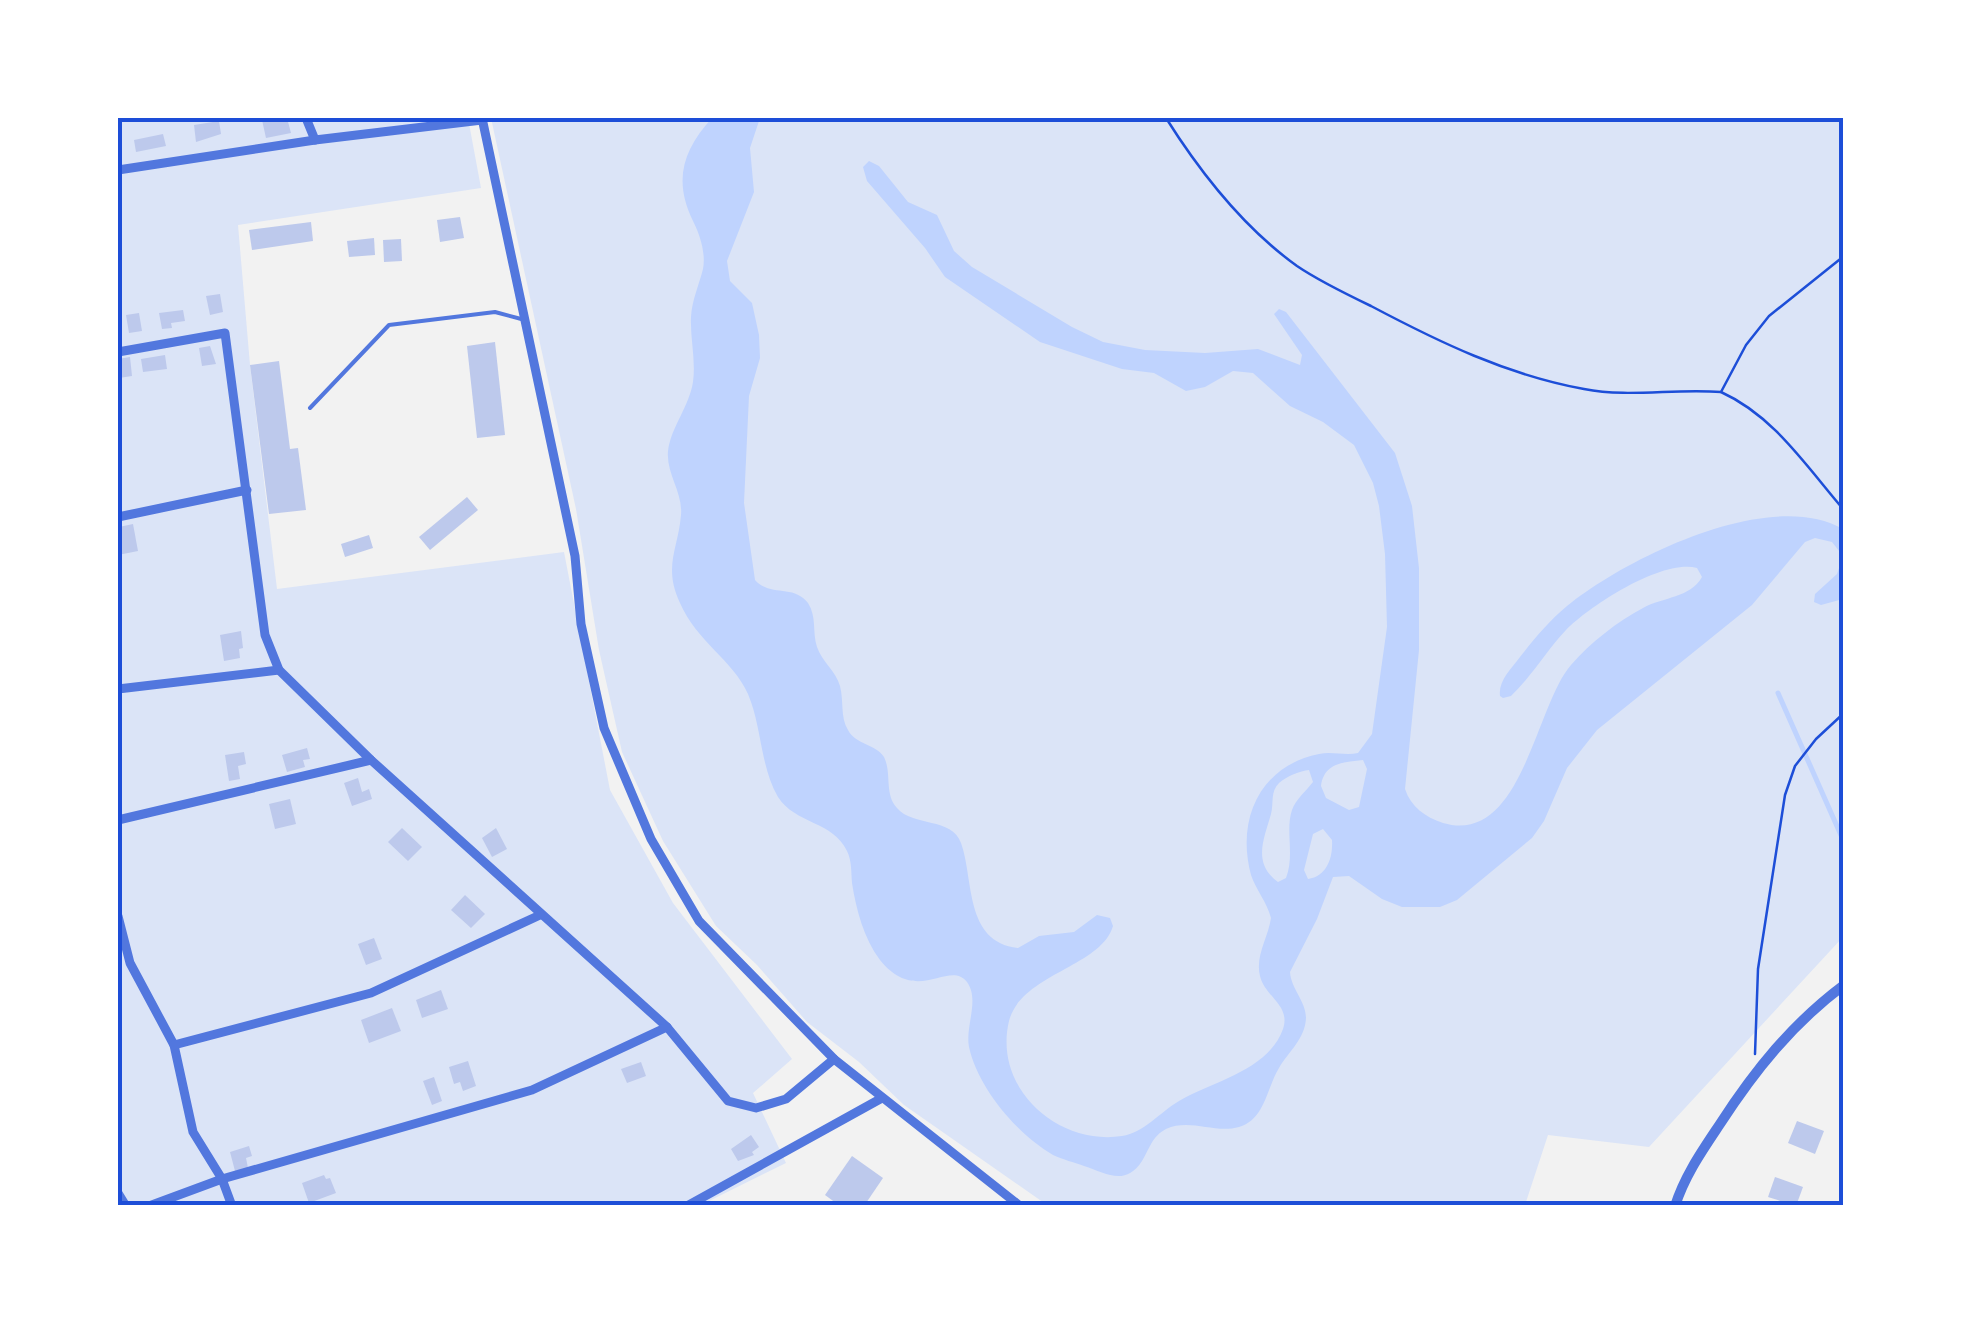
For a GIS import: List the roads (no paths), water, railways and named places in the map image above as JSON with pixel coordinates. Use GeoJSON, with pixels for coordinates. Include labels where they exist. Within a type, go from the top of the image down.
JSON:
{"type":"FeatureCollection","features":[{"type":"Feature","properties":{"kind":"street"},"geometry":{"type":"LineString","coordinates":[[306,118],[315,140]]}},
{"type":"Feature","properties":{"kind":"street"},"geometry":{"type":"LineString","coordinates":[[118,170],[482,119],[575,556],[581,624],[604,728],[652,839],[699,921],[834,1059],[1020,1206]]}},
{"type":"Feature","properties":{"kind":"street"},"geometry":{"type":"LineString","coordinates":[[118,352],[225,334],[265,635],[279,670],[371,760],[667,1027],[728,1101],[756,1108],[786,1099],[834,1059]]}},
{"type":"Feature","properties":{"kind":"street"},"geometry":{"type":"LineString","coordinates":[[118,517],[247,490]]}},
{"type":"Feature","properties":{"kind":"street"},"geometry":{"type":"LineString","coordinates":[[118,689],[279,670]]}},
{"type":"Feature","properties":{"kind":"street"},"geometry":{"type":"LineString","coordinates":[[118,820],[371,760]]}},
{"type":"Feature","properties":{"kind":"street"},"geometry":{"type":"LineString","coordinates":[[174,1045],[370,993],[540,915]]}},
{"type":"Feature","properties":{"kind":"street"},"geometry":{"type":"LineString","coordinates":[[118,916],[130,964],[174,1045],[192,1132],[222,1180],[232,1206]]}},
{"type":"Feature","properties":{"kind":"street"},"geometry":{"type":"LineString","coordinates":[[1674,1206],[1684,1178],[1755,1070],[1810,1010],[1844,985]]}},
{"type":"Feature","properties":{"kind":"street"},"geometry":{"type":"LineString","coordinates":[[148,1206],[222,1180],[532,1090],[667,1027]]}},
{"type":"Feature","properties":{"kind":"street"},"geometry":{"type":"LineString","coordinates":[[686,1206],[882,1098]]}},
{"type":"Feature","properties":{"kind":"street"},"geometry":{"type":"LineString","coordinates":[[118,1193],[126,1206]]}},
{"type":"Feature","properties":{"kind":"lane"},"geometry":{"type":"LineString","coordinates":[[310,408],[389,326],[494,312],[525,320]]}},
{"type":"Feature","properties":{"kind":"water"},"geometry":{"type":"Polygon","coordinates":[[[712,118],[760,118],[750,148],[754,192],[727,261],[730,281],[752,303],[759,335],[760,358],[749,396],[744,503],[755,580],[768,588],[796,594],[808,603],[817,647],[840,686],[848,730],[884,757],[897,808],[956,835],[965,858],[974,907],[988,934],[1018,948],[1039,936],[1074,932],[1097,915],[1110,918],[1113,926],[1093,952],[1029,992],[1016,1005],[1009,1021],[1007,1046],[1011,1069],[1021,1089],[1053,1122],[1075,1132],[1098,1137],[1138,1131],[1179,1101],[1252,1065],[1276,1043],[1283,1029],[1281,1007],[1260,976],[1260,954],[1271,918],[1251,875],[1247,854],[1250,815],[1257,798],[1281,770],[1319,754],[1358,753],[1372,734],[1387,627],[1379,506],[1373,483],[1354,445],[1323,422],[1290,406],[1253,373],[1233,371],[1205,387],[1186,391],[1154,373],[1122,369],[1040,342],[945,277],[867,181],[863,167],[869,161],[879,166],[908,202],[937,215],[954,251],[972,267],[1103,342],[1145,350],[1205,353],[1258,349],[1300,365],[1302,355],[1274,314],[1279,309],[1286,312],[1395,453],[1412,506],[1419,568],[1419,650],[1405,789],[1415,806],[1436,821],[1470,824],[1491,814],[1509,794],[1523,768],[1558,685],[1571,665],[1624,620],[1651,604],[1691,589],[1702,577],[1697,568],[1665,570],[1609,597],[1566,630],[1511,696],[1500,696],[1506,675],[1536,637],[1593,587],[1661,549],[1700,534],[1739,522],[1777,517],[1813,518],[1843,529],[1843,556],[1832,542],[1815,538],[1805,542],[1752,605],[1597,730],[1567,768],[1544,821],[1532,838],[1457,900],[1440,907],[1402,907],[1382,899],[1349,876],[1333,877],[1290,972],[1305,1012],[1303,1032],[1279,1068],[1255,1118],[1230,1129],[1184,1125],[1166,1129],[1154,1139],[1136,1169],[1122,1176],[1061,1158],[1039,1146],[1013,1122],[981,1078],[969,1047],[972,997],[967,982],[951,975],[907,980],[894,973],[874,952],[858,913],[847,851],[833,834],[794,813],[778,797],[748,694],[687,617],[675,590],[672,568],[681,507],[668,451],[693,382],[691,317],[704,263],[702,244],[683,192],[683,179],[688,154],[712,118]],[[1363,760],[1330,768],[1321,786],[1326,798],[1349,810],[1359,807],[1367,769],[1363,760]],[[1309,770],[1276,786],[1263,841],[1265,867],[1278,882],[1286,878],[1289,869],[1292,810],[1313,782],[1309,770]],[[1323,829],[1313,834],[1304,870],[1308,879],[1324,870],[1331,853],[1332,840],[1323,829]]]}},
{"type":"Feature","properties":{"kind":"water"},"geometry":{"type":"Polygon","coordinates":[[[1843,556],[1843,599],[1821,605],[1814,602],[1815,594],[1837,574],[1843,556]]]}},
{"type":"Feature","properties":{"kind":"waterway"},"geometry":{"type":"LineString","coordinates":[[1778,693],[1844,842]]}}]}
